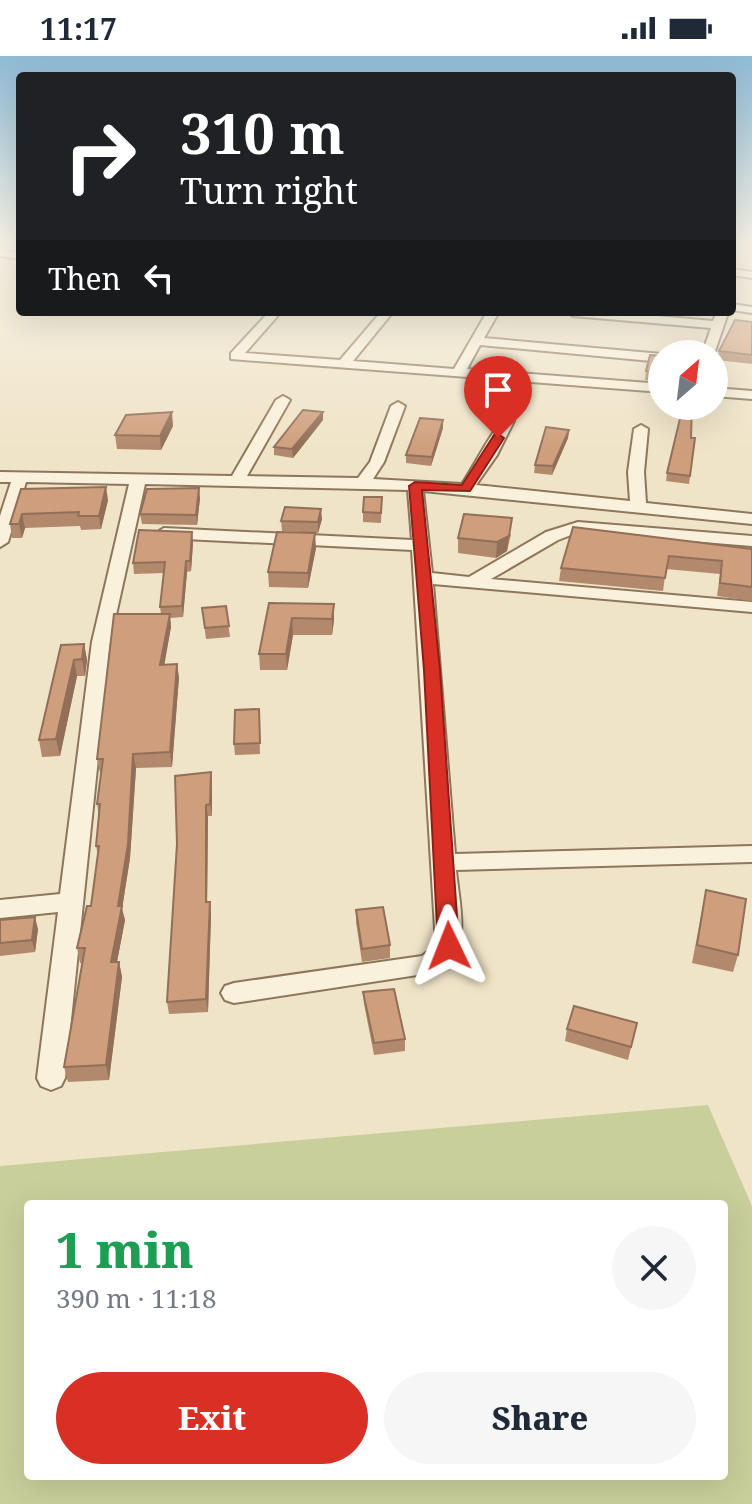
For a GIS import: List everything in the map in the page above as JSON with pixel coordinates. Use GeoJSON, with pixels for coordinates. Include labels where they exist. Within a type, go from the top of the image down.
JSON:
{"type":"FeatureCollection","features":[{"type":"Feature","properties":{"kind":"street"},"geometry":{"type":"LineString","coordinates":[[271,316],[235,356],[648,387]]}},
{"type":"Feature","properties":{"kind":"street"},"geometry":{"type":"LineString","coordinates":[[343,365],[384,316]]}},
{"type":"Feature","properties":{"kind":"street"},"geometry":{"type":"LineString","coordinates":[[458,373],[491,316]]}},
{"type":"Feature","properties":{"kind":"street"},"geometry":{"type":"LineString","coordinates":[[578,316],[597,333],[648,353]]}},
{"type":"Feature","properties":{"kind":"street"},"geometry":{"type":"LineString","coordinates":[[711,340],[721,316]]}},
{"type":"Feature","properties":{"kind":"street"},"geometry":{"type":"LineString","coordinates":[[475,341],[715,325]]}},
{"type":"Feature","properties":{"kind":"street"},"geometry":{"type":"LineString","coordinates":[[728,393],[752,395]]}},
{"type":"Feature","properties":{"kind":"street"},"geometry":{"type":"LineString","coordinates":[[237,481],[283,400]]}},
{"type":"Feature","properties":{"kind":"street"},"geometry":{"type":"LineString","coordinates":[[363,483],[377,462],[398,406]]}},
{"type":"Feature","properties":{"kind":"street"},"geometry":{"type":"LineString","coordinates":[[466,489],[490,455],[507,421]]}},
{"type":"Feature","properties":{"kind":"street"},"geometry":{"type":"LineString","coordinates":[[638,507],[636,472],[641,429]]}},
{"type":"Feature","properties":{"kind":"street"},"geometry":{"type":"LineString","coordinates":[[0,477],[363,483],[466,489],[752,519]]}},
{"type":"Feature","properties":{"kind":"street"},"geometry":{"type":"LineString","coordinates":[[0,542],[20,478]]}},
{"type":"Feature","properties":{"kind":"street"},"geometry":{"type":"LineString","coordinates":[[51,1078],[101,642],[138,480]]}},
{"type":"Feature","properties":{"kind":"street"},"geometry":{"type":"LineString","coordinates":[[234,993],[428,965],[442,957],[449,946],[415,486]]}},
{"type":"Feature","properties":{"kind":"street"},"geometry":{"type":"LineString","coordinates":[[474,581],[552,536],[578,527],[752,541]]}},
{"type":"Feature","properties":{"kind":"street"},"geometry":{"type":"LineString","coordinates":[[127,532],[421,545]]}},
{"type":"Feature","properties":{"kind":"street"},"geometry":{"type":"LineString","coordinates":[[424,578],[752,607]]}},
{"type":"Feature","properties":{"kind":"street"},"geometry":{"type":"LineString","coordinates":[[444,862],[752,854]]}},
{"type":"Feature","properties":{"kind":"street"},"geometry":{"type":"LineString","coordinates":[[0,909],[70,902]]}},
{"type":"Feature","properties":{"kind":"green space"},"geometry":{"type":"Polygon","coordinates":[[[708,1105],[752,1206],[752,1504],[0,1504],[0,1166],[708,1105]]]}},
{"type":"Feature","properties":{"kind":"building"},"geometry":{"type":"Polygon","coordinates":[[[735,320],[752,322],[752,355],[728,352],[728,340],[725,340],[735,320]]]}},
{"type":"Feature","properties":{"kind":"building"},"geometry":{"type":"Polygon","coordinates":[[[303,410],[323,412],[292,449],[274,447],[303,410]]]}},
{"type":"Feature","properties":{"kind":"building"},"geometry":{"type":"Polygon","coordinates":[[[172,412],[160,436],[115,435],[126,415],[172,412]]]}},
{"type":"Feature","properties":{"kind":"building"},"geometry":{"type":"Polygon","coordinates":[[[420,418],[443,420],[432,457],[406,455],[420,418]]]}},
{"type":"Feature","properties":{"kind":"building"},"geometry":{"type":"Polygon","coordinates":[[[680,420],[692,420],[691,438],[695,438],[690,476],[667,473],[680,420]]]}},
{"type":"Feature","properties":{"kind":"building"},"geometry":{"type":"Polygon","coordinates":[[[546,427],[569,430],[553,466],[535,465],[546,427]]]}},
{"type":"Feature","properties":{"kind":"building"},"geometry":{"type":"Polygon","coordinates":[[[106,487],[99,516],[78,516],[79,512],[22,514],[19,524],[10,524],[21,489],[106,487]]]}},
{"type":"Feature","properties":{"kind":"building"},"geometry":{"type":"Polygon","coordinates":[[[199,488],[196,515],[140,514],[147,489],[199,488]]]}},
{"type":"Feature","properties":{"kind":"building"},"geometry":{"type":"Polygon","coordinates":[[[364,497],[382,497],[381,513],[363,512],[364,497]]]}},
{"type":"Feature","properties":{"kind":"building"},"geometry":{"type":"Polygon","coordinates":[[[285,507],[321,509],[318,522],[281,521],[285,507]]]}},
{"type":"Feature","properties":{"kind":"building"},"geometry":{"type":"Polygon","coordinates":[[[464,514],[512,518],[509,536],[497,542],[458,538],[464,514]]]}},
{"type":"Feature","properties":{"kind":"building"},"geometry":{"type":"Polygon","coordinates":[[[573,527],[752,549],[752,587],[720,583],[722,561],[669,556],[665,578],[561,568],[573,527]]]}},
{"type":"Feature","properties":{"kind":"building"},"geometry":{"type":"Polygon","coordinates":[[[139,530],[192,532],[182,606],[160,607],[165,562],[133,563],[139,530]]]}},
{"type":"Feature","properties":{"kind":"building"},"geometry":{"type":"Polygon","coordinates":[[[277,532],[315,533],[308,573],[268,572],[277,532]]]}},
{"type":"Feature","properties":{"kind":"building"},"geometry":{"type":"Polygon","coordinates":[[[269,603],[334,604],[332,619],[292,618],[286,654],[259,654],[269,603]]]}},
{"type":"Feature","properties":{"kind":"building"},"geometry":{"type":"Polygon","coordinates":[[[226,606],[229,626],[205,628],[202,608],[226,606]]]}},
{"type":"Feature","properties":{"kind":"building"},"geometry":{"type":"Polygon","coordinates":[[[114,614],[170,614],[160,665],[177,664],[170,752],[133,754],[128,844],[118,906],[122,906],[111,962],[119,962],[106,1065],[64,1067],[85,948],[77,948],[87,906],[91,906],[99,846],[96,846],[100,804],[97,804],[103,759],[97,759],[114,614]]]}},
{"type":"Feature","properties":{"kind":"building"},"geometry":{"type":"Polygon","coordinates":[[[84,644],[82,659],[74,660],[56,739],[39,740],[61,645],[84,644]]]}},
{"type":"Feature","properties":{"kind":"building"},"geometry":{"type":"Polygon","coordinates":[[[259,709],[260,743],[234,744],[235,710],[259,709]]]}},
{"type":"Feature","properties":{"kind":"building"},"geometry":{"type":"Polygon","coordinates":[[[211,772],[210,804],[206,805],[206,902],[210,902],[206,999],[167,1002],[177,844],[175,776],[211,772]]]}},
{"type":"Feature","properties":{"kind":"building"},"geometry":{"type":"Polygon","coordinates":[[[706,890],[746,899],[738,955],[697,945],[706,890]]]}},
{"type":"Feature","properties":{"kind":"building"},"geometry":{"type":"Polygon","coordinates":[[[383,907],[390,945],[362,949],[356,910],[383,907]]]}},
{"type":"Feature","properties":{"kind":"building"},"geometry":{"type":"Polygon","coordinates":[[[35,917],[32,940],[0,943],[0,920],[35,917]]]}},
{"type":"Feature","properties":{"kind":"building"},"geometry":{"type":"Polygon","coordinates":[[[394,989],[405,1039],[374,1043],[363,992],[394,989]]]}},
{"type":"Feature","properties":{"kind":"building"},"geometry":{"type":"Polygon","coordinates":[[[574,1006],[637,1023],[631,1047],[567,1029],[574,1006]]]}},
{"type":"Feature","properties":{"kind":"route"},"geometry":{"type":"LineString","coordinates":[[449,946],[432,670],[415,486],[466,489],[498,438]]}}]}
